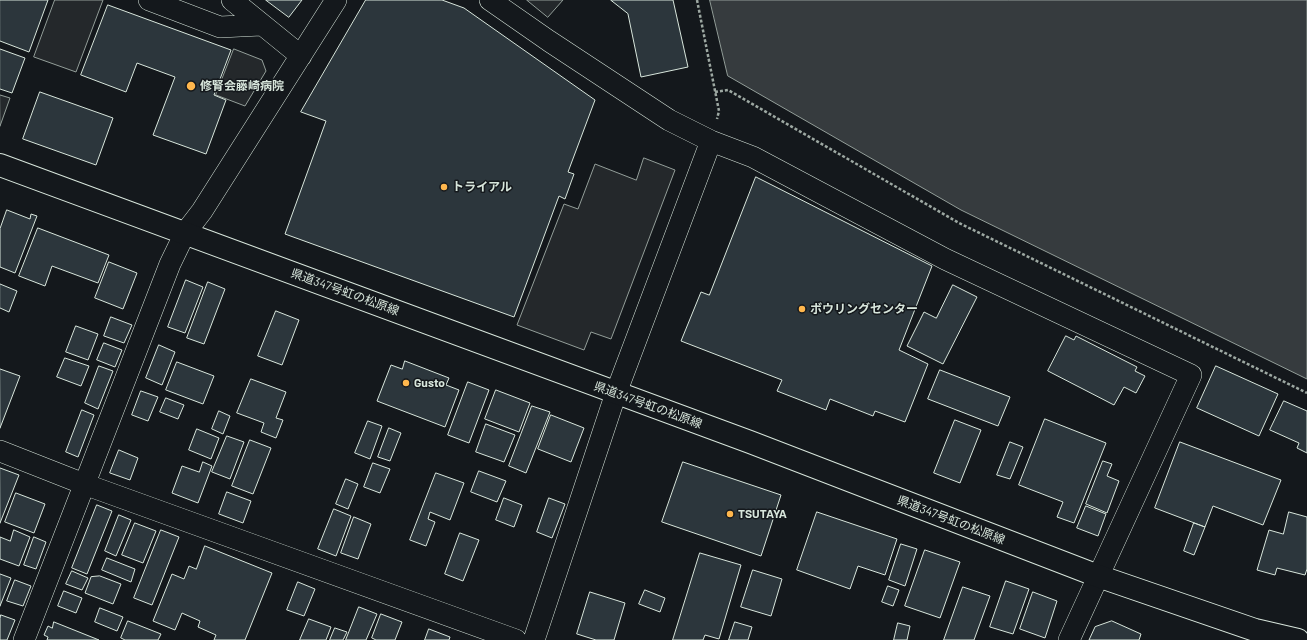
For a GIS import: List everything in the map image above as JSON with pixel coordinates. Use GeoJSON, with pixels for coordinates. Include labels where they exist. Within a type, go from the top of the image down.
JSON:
{"type":"FeatureCollection","features":[{"type":"Feature","properties":{"kind":"main road","name":"県道347号虹の松原線"},"geometry":{"type":"LineString","coordinates":[[0,165],[750,442],[1098,576],[1256,630],[1298,640]]}},
{"type":"Feature","properties":{"kind":"street"},"geometry":{"type":"LineString","coordinates":[[149,0],[220,27],[262,25]]}},
{"type":"Feature","properties":{"kind":"street"},"geometry":{"type":"LineString","coordinates":[[232,0],[301,56]]}},
{"type":"Feature","properties":{"kind":"street"},"geometry":{"type":"LineString","coordinates":[[24,640],[170,264],[185,233],[202,211],[336,0]]}},
{"type":"Feature","properties":{"kind":"street"},"geometry":{"type":"LineString","coordinates":[[490,0],[548,41],[669,120],[711,141],[752,156],[945,259],[1191,375],[1069,640]]}},
{"type":"Feature","properties":{"kind":"street"},"geometry":{"type":"LineString","coordinates":[[534,640],[616,393],[711,141]]}},
{"type":"Feature","properties":{"kind":"street"},"geometry":{"type":"LineString","coordinates":[[0,451],[84,484],[516,640]]}},
{"type":"Feature","properties":{"kind":"path"},"geometry":{"type":"LineString","coordinates":[[696,0],[719,111],[711,141]]}},
{"type":"Feature","properties":{"kind":"path"},"geometry":{"type":"LineString","coordinates":[[715,92],[728,90],[959,223],[1307,394]]}},
{"type":"Feature","properties":{"kind":"shaded area"},"geometry":{"type":"Polygon","coordinates":[[[55,0],[103,0],[76,72],[34,57],[55,0]]]}},
{"type":"Feature","properties":{"kind":"shaded area"},"geometry":{"type":"Polygon","coordinates":[[[527,0],[563,0],[548,17],[527,0]]]}},
{"type":"Feature","properties":{"kind":"shaded area"},"geometry":{"type":"Polygon","coordinates":[[[710,0],[1307,0],[1307,379],[961,210],[728,76],[710,0]]]}},
{"type":"Feature","properties":{"kind":"shaded area"},"geometry":{"type":"Polygon","coordinates":[[[234,49],[262,60],[266,71],[245,106],[216,95],[234,49]]]}},
{"type":"Feature","properties":{"kind":"shaded area"},"geometry":{"type":"Polygon","coordinates":[[[0,95],[10,98],[0,126],[0,95]]]}},
{"type":"Feature","properties":{"kind":"shaded area"},"geometry":{"type":"Polygon","coordinates":[[[644,158],[675,170],[611,339],[591,332],[584,350],[517,325],[564,204],[578,209],[595,164],[636,180],[644,158]]]}},
{"type":"Feature","properties":{"kind":"building"},"geometry":{"type":"Polygon","coordinates":[[[0,0],[48,0],[29,52],[0,41],[0,0]]]}},
{"type":"Feature","properties":{"kind":"building"},"geometry":{"type":"Polygon","coordinates":[[[266,0],[302,0],[289,17],[266,0]]]}},
{"type":"Feature","properties":{"kind":"building"},"geometry":{"type":"Polygon","coordinates":[[[366,0],[442,0],[464,8],[595,100],[568,172],[574,174],[565,199],[559,196],[514,317],[285,234],[326,121],[301,112],[366,0]]]}},
{"type":"Feature","properties":{"kind":"building"},"geometry":{"type":"Polygon","coordinates":[[[611,0],[673,0],[688,67],[641,77],[628,14],[611,0]]]}},
{"type":"Feature","properties":{"kind":"building"},"geometry":{"type":"Polygon","coordinates":[[[108,5],[231,50],[214,95],[226,100],[206,154],[153,135],[175,77],[137,63],[126,92],[81,75],[108,5]]]}},
{"type":"Feature","properties":{"kind":"building"},"geometry":{"type":"Polygon","coordinates":[[[0,49],[25,58],[12,93],[0,89],[0,49]]]}},
{"type":"Feature","properties":{"kind":"building"},"geometry":{"type":"Polygon","coordinates":[[[40,92],[113,118],[96,165],[23,139],[40,92]]]}},
{"type":"Feature","properties":{"kind":"building"},"geometry":{"type":"Polygon","coordinates":[[[756,177],[932,266],[899,350],[928,364],[905,422],[875,411],[873,416],[830,399],[826,410],[777,391],[782,380],[681,341],[701,292],[709,295],[756,177]]]}},
{"type":"Feature","properties":{"kind":"building"},"geometry":{"type":"Polygon","coordinates":[[[7,210],[30,219],[31,214],[37,216],[15,273],[0,267],[0,229],[7,210]]]}},
{"type":"Feature","properties":{"kind":"building"},"geometry":{"type":"Polygon","coordinates":[[[38,228],[109,255],[98,283],[52,266],[45,286],[19,276],[38,228]]]}},
{"type":"Feature","properties":{"kind":"building"},"geometry":{"type":"Polygon","coordinates":[[[109,262],[137,273],[123,309],[95,298],[109,262]]]}},
{"type":"Feature","properties":{"kind":"building"},"geometry":{"type":"Polygon","coordinates":[[[186,280],[203,287],[185,333],[168,327],[186,280]]]}},
{"type":"Feature","properties":{"kind":"building"},"geometry":{"type":"Polygon","coordinates":[[[208,282],[225,289],[204,344],[187,338],[208,282]]]}},
{"type":"Feature","properties":{"kind":"building"},"geometry":{"type":"Polygon","coordinates":[[[0,284],[17,291],[9,312],[0,308],[0,284]]]}},
{"type":"Feature","properties":{"kind":"building"},"geometry":{"type":"Polygon","coordinates":[[[953,285],[977,297],[943,364],[907,346],[924,312],[936,318],[953,285]]]}},
{"type":"Feature","properties":{"kind":"building"},"geometry":{"type":"Polygon","coordinates":[[[276,311],[299,320],[282,365],[258,356],[276,311]]]}},
{"type":"Feature","properties":{"kind":"building"},"geometry":{"type":"Polygon","coordinates":[[[111,317],[132,325],[124,343],[104,336],[111,317]]]}},
{"type":"Feature","properties":{"kind":"building"},"geometry":{"type":"Polygon","coordinates":[[[76,326],[98,334],[88,360],[66,352],[76,326]]]}},
{"type":"Feature","properties":{"kind":"building"},"geometry":{"type":"Polygon","coordinates":[[[1066,336],[1074,340],[1076,336],[1137,367],[1135,371],[1145,376],[1136,393],[1124,387],[1114,405],[1048,371],[1066,336]]]}},
{"type":"Feature","properties":{"kind":"building"},"geometry":{"type":"Polygon","coordinates":[[[104,343],[122,350],[115,367],[97,360],[104,343]]]}},
{"type":"Feature","properties":{"kind":"building"},"geometry":{"type":"Polygon","coordinates":[[[159,345],[175,352],[162,385],[146,378],[159,345]]]}},
{"type":"Feature","properties":{"kind":"building"},"geometry":{"type":"Polygon","coordinates":[[[65,358],[89,366],[81,386],[57,377],[65,358]]]}},
{"type":"Feature","properties":{"kind":"building"},"geometry":{"type":"Polygon","coordinates":[[[405,361],[449,378],[446,385],[459,390],[445,427],[377,401],[391,365],[402,369],[405,361]]]}},
{"type":"Feature","properties":{"kind":"building"},"geometry":{"type":"Polygon","coordinates":[[[177,362],[214,376],[203,404],[166,390],[177,362]]]}},
{"type":"Feature","properties":{"kind":"building"},"geometry":{"type":"Polygon","coordinates":[[[99,366],[113,371],[98,409],[85,403],[99,366]]]}},
{"type":"Feature","properties":{"kind":"building"},"geometry":{"type":"Polygon","coordinates":[[[1216,366],[1278,394],[1259,436],[1197,408],[1216,366]]]}},
{"type":"Feature","properties":{"kind":"building"},"geometry":{"type":"Polygon","coordinates":[[[0,369],[20,376],[0,428],[0,369]]]}},
{"type":"Feature","properties":{"kind":"building"},"geometry":{"type":"Polygon","coordinates":[[[940,370],[1010,397],[998,426],[928,399],[940,370]]]}},
{"type":"Feature","properties":{"kind":"building"},"geometry":{"type":"Polygon","coordinates":[[[251,379],[286,392],[276,418],[283,420],[276,438],[261,432],[264,423],[237,413],[251,379]]]}},
{"type":"Feature","properties":{"kind":"building"},"geometry":{"type":"Polygon","coordinates":[[[468,382],[489,390],[469,443],[448,435],[468,382]]]}},
{"type":"Feature","properties":{"kind":"building"},"geometry":{"type":"Polygon","coordinates":[[[496,390],[530,403],[519,432],[485,419],[496,390]]]}},
{"type":"Feature","properties":{"kind":"building"},"geometry":{"type":"Polygon","coordinates":[[[141,391],[158,397],[148,421],[132,415],[141,391]]]}},
{"type":"Feature","properties":{"kind":"building"},"geometry":{"type":"Polygon","coordinates":[[[166,398],[184,405],[178,419],[160,412],[166,398]]]}},
{"type":"Feature","properties":{"kind":"building"},"geometry":{"type":"Polygon","coordinates":[[[1284,401],[1307,411],[1307,453],[1297,448],[1299,443],[1270,430],[1284,401]]]}},
{"type":"Feature","properties":{"kind":"building"},"geometry":{"type":"Polygon","coordinates":[[[532,406],[550,412],[526,473],[509,466],[532,406]]]}},
{"type":"Feature","properties":{"kind":"building"},"geometry":{"type":"Polygon","coordinates":[[[82,410],[94,415],[78,457],[66,452],[82,410]]]}},
{"type":"Feature","properties":{"kind":"building"},"geometry":{"type":"Polygon","coordinates":[[[219,411],[230,416],[223,434],[212,429],[219,411]]]}},
{"type":"Feature","properties":{"kind":"building"},"geometry":{"type":"Polygon","coordinates":[[[551,415],[584,428],[571,462],[538,449],[551,415]]]}},
{"type":"Feature","properties":{"kind":"building"},"geometry":{"type":"Polygon","coordinates":[[[1045,419],[1106,443],[1074,523],[1057,517],[1063,502],[1019,485],[1045,419]]]}},
{"type":"Feature","properties":{"kind":"building"},"geometry":{"type":"Polygon","coordinates":[[[955,420],[981,430],[960,483],[934,473],[955,420]]]}},
{"type":"Feature","properties":{"kind":"building"},"geometry":{"type":"Polygon","coordinates":[[[368,421],[382,426],[370,459],[355,453],[368,421]]]}},
{"type":"Feature","properties":{"kind":"building"},"geometry":{"type":"Polygon","coordinates":[[[486,424],[515,435],[504,462],[476,452],[486,424]]]}},
{"type":"Feature","properties":{"kind":"building"},"geometry":{"type":"Polygon","coordinates":[[[389,428],[401,433],[390,461],[378,457],[389,428]]]}},
{"type":"Feature","properties":{"kind":"building"},"geometry":{"type":"Polygon","coordinates":[[[197,429],[219,438],[211,459],[189,450],[197,429]]]}},
{"type":"Feature","properties":{"kind":"building"},"geometry":{"type":"Polygon","coordinates":[[[227,436],[244,442],[230,479],[212,472],[227,436]]]}},
{"type":"Feature","properties":{"kind":"building"},"geometry":{"type":"Polygon","coordinates":[[[250,440],[271,448],[253,494],[232,486],[250,440]]]}},
{"type":"Feature","properties":{"kind":"building"},"geometry":{"type":"Polygon","coordinates":[[[1010,442],[1023,447],[1010,479],[997,475],[1010,442]]]}},
{"type":"Feature","properties":{"kind":"building"},"geometry":{"type":"Polygon","coordinates":[[[1180,442],[1281,480],[1263,525],[1213,506],[1205,527],[1155,508],[1180,442]]]}},
{"type":"Feature","properties":{"kind":"building"},"geometry":{"type":"Polygon","coordinates":[[[119,450],[138,458],[130,480],[110,473],[119,450]]]}},
{"type":"Feature","properties":{"kind":"building"},"geometry":{"type":"Polygon","coordinates":[[[1103,461],[1112,464],[1107,476],[1119,481],[1107,513],[1086,504],[1103,461]]]}},
{"type":"Feature","properties":{"kind":"building"},"geometry":{"type":"Polygon","coordinates":[[[203,462],[212,466],[198,503],[172,493],[182,466],[199,472],[203,462]]]}},
{"type":"Feature","properties":{"kind":"building"},"geometry":{"type":"Polygon","coordinates":[[[683,462],[781,495],[761,556],[662,522],[683,462]]]}},
{"type":"Feature","properties":{"kind":"building"},"geometry":{"type":"Polygon","coordinates":[[[373,463],[390,469],[380,493],[364,487],[373,463]]]}},
{"type":"Feature","properties":{"kind":"building"},"geometry":{"type":"Polygon","coordinates":[[[0,468],[19,475],[0,523],[0,468]]]}},
{"type":"Feature","properties":{"kind":"building"},"geometry":{"type":"Polygon","coordinates":[[[479,471],[506,481],[497,502],[471,492],[479,471]]]}},
{"type":"Feature","properties":{"kind":"building"},"geometry":{"type":"Polygon","coordinates":[[[436,473],[464,483],[450,520],[430,512],[428,519],[435,522],[426,546],[410,540],[436,473]]]}},
{"type":"Feature","properties":{"kind":"building"},"geometry":{"type":"Polygon","coordinates":[[[346,479],[358,484],[348,509],[336,504],[346,479]]]}},
{"type":"Feature","properties":{"kind":"building"},"geometry":{"type":"Polygon","coordinates":[[[227,492],[251,501],[243,523],[219,514],[227,492]]]}},
{"type":"Feature","properties":{"kind":"building"},"geometry":{"type":"Polygon","coordinates":[[[16,493],[45,504],[34,533],[5,522],[16,493]]]}},
{"type":"Feature","properties":{"kind":"building"},"geometry":{"type":"Polygon","coordinates":[[[504,498],[522,505],[514,527],[496,520],[504,498]]]}},
{"type":"Feature","properties":{"kind":"building"},"geometry":{"type":"Polygon","coordinates":[[[549,498],[565,504],[552,538],[537,532],[549,498]]]}},
{"type":"Feature","properties":{"kind":"building"},"geometry":{"type":"Polygon","coordinates":[[[97,505],[112,511],[87,574],[72,568],[97,505]]]}},
{"type":"Feature","properties":{"kind":"building"},"geometry":{"type":"Polygon","coordinates":[[[1086,506],[1106,514],[1098,536],[1077,528],[1086,506]]]}},
{"type":"Feature","properties":{"kind":"building"},"geometry":{"type":"Polygon","coordinates":[[[334,509],[351,516],[336,556],[318,549],[334,509]]]}},
{"type":"Feature","properties":{"kind":"building"},"geometry":{"type":"Polygon","coordinates":[[[817,512],[897,539],[885,575],[858,566],[850,589],[797,570],[817,512]]]}},
{"type":"Feature","properties":{"kind":"building"},"geometry":{"type":"Polygon","coordinates":[[[1289,512],[1307,517],[1307,569],[1305,575],[1277,568],[1275,575],[1257,570],[1269,530],[1283,534],[1289,512]]]}},
{"type":"Feature","properties":{"kind":"building"},"geometry":{"type":"Polygon","coordinates":[[[119,515],[131,520],[116,556],[105,551],[119,515]]]}},
{"type":"Feature","properties":{"kind":"building"},"geometry":{"type":"Polygon","coordinates":[[[354,517],[371,524],[358,559],[341,553],[354,517]]]}},
{"type":"Feature","properties":{"kind":"building"},"geometry":{"type":"Polygon","coordinates":[[[135,523],[156,531],[143,563],[122,555],[135,523]]]}},
{"type":"Feature","properties":{"kind":"building"},"geometry":{"type":"Polygon","coordinates":[[[1194,523],[1205,527],[1194,555],[1184,551],[1194,523]]]}},
{"type":"Feature","properties":{"kind":"building"},"geometry":{"type":"Polygon","coordinates":[[[14,530],[30,537],[19,566],[0,559],[0,537],[10,541],[14,530]]]}},
{"type":"Feature","properties":{"kind":"building"},"geometry":{"type":"Polygon","coordinates":[[[161,530],[179,537],[152,605],[134,598],[161,530]]]}},
{"type":"Feature","properties":{"kind":"building"},"geometry":{"type":"Polygon","coordinates":[[[460,533],[479,540],[463,581],[445,574],[460,533]]]}},
{"type":"Feature","properties":{"kind":"building"},"geometry":{"type":"Polygon","coordinates":[[[34,537],[46,542],[36,569],[24,565],[34,537]]]}},
{"type":"Feature","properties":{"kind":"building"},"geometry":{"type":"Polygon","coordinates":[[[901,544],[917,549],[905,586],[889,580],[901,544]]]}},
{"type":"Feature","properties":{"kind":"building"},"geometry":{"type":"Polygon","coordinates":[[[205,546],[272,573],[245,640],[214,640],[216,635],[198,627],[200,621],[182,613],[175,630],[153,621],[172,574],[184,579],[189,566],[196,569],[205,546]]]}},
{"type":"Feature","properties":{"kind":"building"},"geometry":{"type":"Polygon","coordinates":[[[925,550],[960,562],[940,618],[905,606],[925,550]]]}},
{"type":"Feature","properties":{"kind":"building"},"geometry":{"type":"Polygon","coordinates":[[[700,553],[741,565],[719,639],[705,635],[703,640],[673,640],[700,553]]]}},
{"type":"Feature","properties":{"kind":"building"},"geometry":{"type":"Polygon","coordinates":[[[107,558],[135,569],[131,582],[102,570],[107,558]]]}},
{"type":"Feature","properties":{"kind":"building"},"geometry":{"type":"Polygon","coordinates":[[[753,570],[782,579],[771,616],[741,607],[753,570]]]}},
{"type":"Feature","properties":{"kind":"building"},"geometry":{"type":"Polygon","coordinates":[[[72,571],[88,578],[82,590],[66,584],[72,571]]]}},
{"type":"Feature","properties":{"kind":"building"},"geometry":{"type":"Polygon","coordinates":[[[0,574],[11,578],[0,606],[0,574]]]}},
{"type":"Feature","properties":{"kind":"building"},"geometry":{"type":"Polygon","coordinates":[[[100,576],[121,584],[113,604],[85,593],[91,577],[100,576]]]}},
{"type":"Feature","properties":{"kind":"building"},"geometry":{"type":"Polygon","coordinates":[[[15,580],[31,586],[23,606],[7,601],[15,580]]]}},
{"type":"Feature","properties":{"kind":"building"},"geometry":{"type":"Polygon","coordinates":[[[1006,581],[1029,589],[1013,634],[990,627],[1006,581]]]}},
{"type":"Feature","properties":{"kind":"building"},"geometry":{"type":"Polygon","coordinates":[[[298,582],[315,589],[304,616],[287,610],[298,582]]]}},
{"type":"Feature","properties":{"kind":"building"},"geometry":{"type":"Polygon","coordinates":[[[888,586],[899,590],[893,606],[882,602],[888,586]]]}},
{"type":"Feature","properties":{"kind":"building"},"geometry":{"type":"Polygon","coordinates":[[[963,587],[990,596],[974,640],[944,640],[963,587]]]}},
{"type":"Feature","properties":{"kind":"building"},"geometry":{"type":"Polygon","coordinates":[[[645,590],[665,598],[660,612],[639,604],[645,590]]]}},
{"type":"Feature","properties":{"kind":"building"},"geometry":{"type":"Polygon","coordinates":[[[64,591],[82,598],[76,613],[58,606],[64,591]]]}},
{"type":"Feature","properties":{"kind":"building"},"geometry":{"type":"Polygon","coordinates":[[[590,592],[625,603],[614,640],[596,640],[577,634],[590,592]]]}},
{"type":"Feature","properties":{"kind":"building"},"geometry":{"type":"Polygon","coordinates":[[[1033,592],[1057,601],[1045,638],[1020,629],[1033,592]]]}},
{"type":"Feature","properties":{"kind":"building"},"geometry":{"type":"Polygon","coordinates":[[[359,607],[377,614],[366,640],[346,640],[359,607]]]}},
{"type":"Feature","properties":{"kind":"building"},"geometry":{"type":"Polygon","coordinates":[[[100,608],[123,617],[117,631],[95,622],[100,608]]]}},
{"type":"Feature","properties":{"kind":"building"},"geometry":{"type":"Polygon","coordinates":[[[381,614],[402,622],[395,640],[376,640],[372,638],[381,614]]]}},
{"type":"Feature","properties":{"kind":"building"},"geometry":{"type":"Polygon","coordinates":[[[1,615],[15,620],[7,640],[0,640],[1,615]]]}},
{"type":"Feature","properties":{"kind":"building"},"geometry":{"type":"Polygon","coordinates":[[[309,619],[331,627],[326,640],[300,640],[309,619]]]}},
{"type":"Feature","properties":{"kind":"building"},"geometry":{"type":"Polygon","coordinates":[[[128,621],[161,634],[158,640],[125,640],[121,638],[128,621]]]}},
{"type":"Feature","properties":{"kind":"building"},"geometry":{"type":"Polygon","coordinates":[[[1112,621],[1141,634],[1139,640],[1089,640],[1095,627],[1112,621]]]}},
{"type":"Feature","properties":{"kind":"building"},"geometry":{"type":"Polygon","coordinates":[[[54,622],[99,640],[47,640],[48,637],[44,635],[48,626],[52,628],[54,622]]]}},
{"type":"Feature","properties":{"kind":"building"},"geometry":{"type":"Polygon","coordinates":[[[735,622],[752,627],[748,640],[729,640],[735,622]]]}},
{"type":"Feature","properties":{"kind":"building"},"geometry":{"type":"Polygon","coordinates":[[[898,623],[910,626],[907,640],[894,640],[898,623]]]}},
{"type":"Feature","properties":{"kind":"building"},"geometry":{"type":"Polygon","coordinates":[[[335,628],[347,632],[343,640],[330,640],[335,628]]]}},
{"type":"Feature","properties":{"kind":"building"},"geometry":{"type":"Polygon","coordinates":[[[429,629],[450,637],[449,640],[425,640],[429,629]]]}},
{"type":"Feature","properties":{"kind":"place","name":"修腎会藤崎病院"},"geometry":{"type":"Point","coordinates":[191,86]}},
{"type":"Feature","properties":{"kind":"place","name":"トライアル"},"geometry":{"type":"Point","coordinates":[444,187]}},
{"type":"Feature","properties":{"kind":"place","name":"ボウリングセンター"},"geometry":{"type":"Point","coordinates":[802,309]}},
{"type":"Feature","properties":{"kind":"place","name":"Gusto"},"geometry":{"type":"Point","coordinates":[406,383]}},
{"type":"Feature","properties":{"kind":"place","name":"TSUTAYA"},"geometry":{"type":"Point","coordinates":[730,514]}}]}
